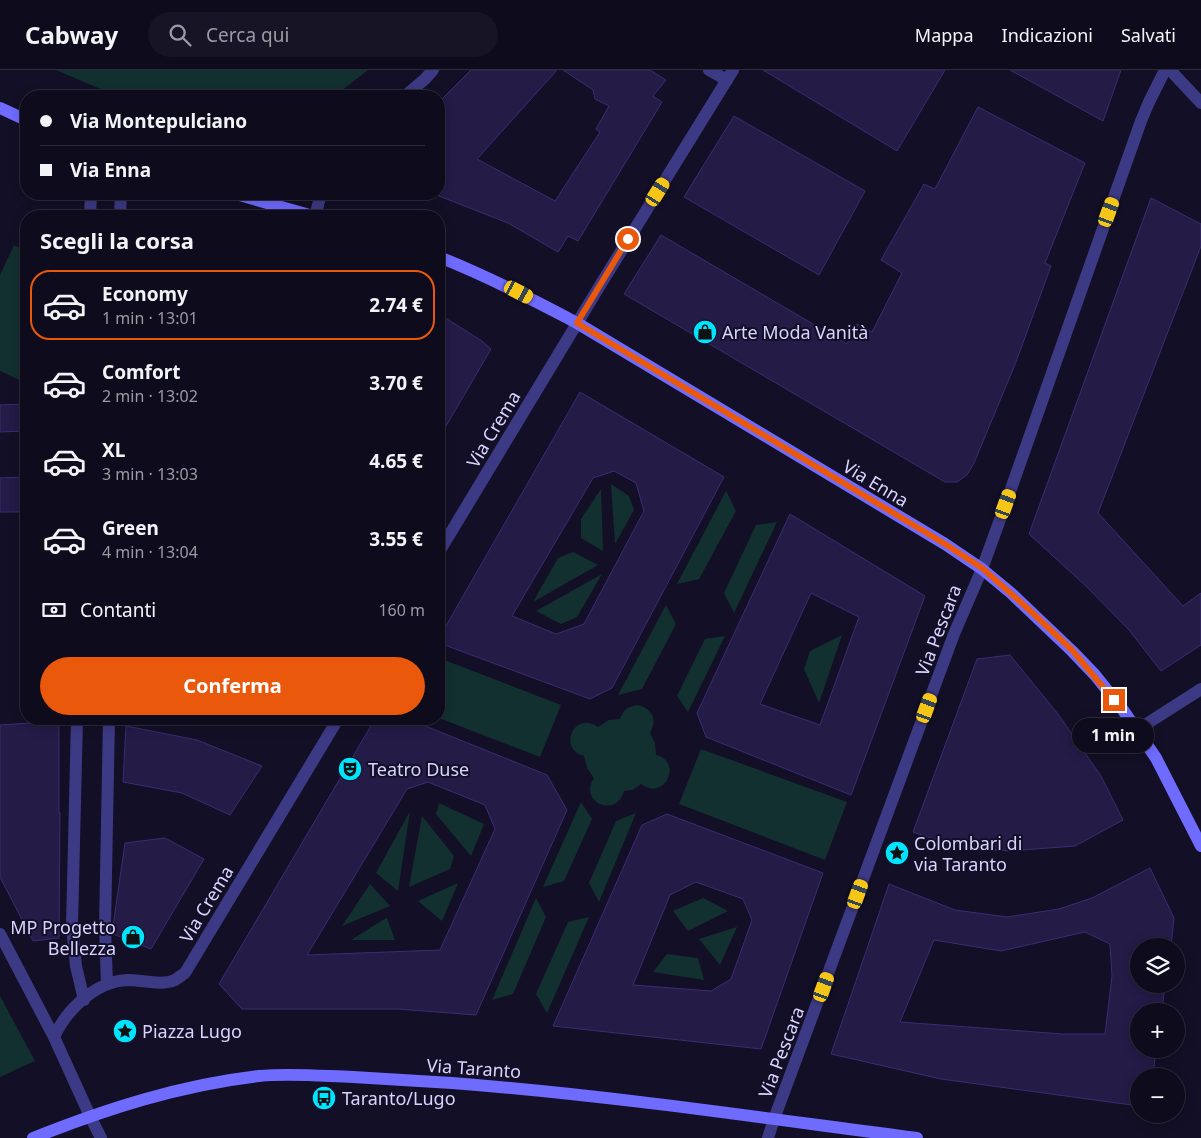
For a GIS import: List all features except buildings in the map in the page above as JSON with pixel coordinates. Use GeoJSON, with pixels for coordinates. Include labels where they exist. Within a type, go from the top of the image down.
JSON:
{"type":"FeatureCollection","features":[{"type":"Feature","properties":{"kind":"main road"},"geometry":{"type":"LineString","coordinates":[[0,108],[20,117]]}},
{"type":"Feature","properties":{"kind":"main road"},"geometry":{"type":"LineString","coordinates":[[257,200],[293,210]]}},
{"type":"Feature","properties":{"kind":"main road","name":"Via Enna"},"geometry":{"type":"LineString","coordinates":[[445,259],[513,289],[577,323],[982,568],[1072,650],[1106,690],[1156,758],[1201,846]]}},
{"type":"Feature","properties":{"kind":"main road","name":"Via Taranto"},"geometry":{"type":"LineString","coordinates":[[34,1138],[90,1116],[146,1098],[187,1088],[257,1077],[295,1075],[424,1081],[584,1095],[917,1138]]}},
{"type":"Feature","properties":{"kind":"street"},"geometry":{"type":"LineString","coordinates":[[412,90],[433,70]]}},
{"type":"Feature","properties":{"kind":"street"},"geometry":{"type":"LineString","coordinates":[[709,70],[730,75]]}},
{"type":"Feature","properties":{"kind":"street","name":"Via Pescara"},"geometry":{"type":"LineString","coordinates":[[768,1138],[951,643],[1006,504],[1141,121],[1165,70]]}},
{"type":"Feature","properties":{"kind":"street"},"geometry":{"type":"LineString","coordinates":[[1170,70],[1201,103]]}},
{"type":"Feature","properties":{"kind":"street","name":"Via Crema"},"geometry":{"type":"LineString","coordinates":[[445,542],[730,75]]}},
{"type":"Feature","properties":{"kind":"street"},"geometry":{"type":"LineString","coordinates":[[1137,730],[1201,689]]}},
{"type":"Feature","properties":{"kind":"street"},"geometry":{"type":"LineString","coordinates":[[77,725],[72,926],[76,966],[84,1000]]}},
{"type":"Feature","properties":{"kind":"street"},"geometry":{"type":"LineString","coordinates":[[107,984],[105,927],[109,725]]}},
{"type":"Feature","properties":{"kind":"street","name":"Via Crema"},"geometry":{"type":"LineString","coordinates":[[54,1037],[64,1020],[84,1000],[107,984],[129,980],[167,982],[185,973],[334,725]]}},
{"type":"Feature","properties":{"kind":"street"},"geometry":{"type":"LineString","coordinates":[[0,934],[54,1037],[101,1138]]}},
{"type":"Feature","properties":{"kind":"green space"},"geometry":{"type":"Polygon","coordinates":[[[56,70],[368,70],[342,90],[103,90],[56,70]]]}},
{"type":"Feature","properties":{"kind":"green space"},"geometry":{"type":"Polygon","coordinates":[[[14,245],[20,248],[20,380],[0,371],[0,275],[14,245]]]}},
{"type":"Feature","properties":{"kind":"green space"},"geometry":{"type":"Polygon","coordinates":[[[611,484],[629,496],[634,510],[615,544],[611,484]]]}},
{"type":"Feature","properties":{"kind":"green space"},"geometry":{"type":"Polygon","coordinates":[[[601,489],[603,551],[581,538],[581,519],[601,489]]]}},
{"type":"Feature","properties":{"kind":"green space"},"geometry":{"type":"Polygon","coordinates":[[[726,491],[736,511],[699,579],[677,584],[726,491]]]}},
{"type":"Feature","properties":{"kind":"green space"},"geometry":{"type":"Polygon","coordinates":[[[777,522],[734,613],[724,593],[756,525],[777,522]]]}},
{"type":"Feature","properties":{"kind":"green space"},"geometry":{"type":"Polygon","coordinates":[[[573,552],[598,565],[533,602],[558,558],[573,552]]]}},
{"type":"Feature","properties":{"kind":"green space"},"geometry":{"type":"Polygon","coordinates":[[[602,574],[577,617],[561,624],[536,611],[602,574]]]}},
{"type":"Feature","properties":{"kind":"green space"},"geometry":{"type":"Polygon","coordinates":[[[666,605],[676,624],[642,689],[618,695],[666,605]]]}},
{"type":"Feature","properties":{"kind":"green space"},"geometry":{"type":"Polygon","coordinates":[[[842,635],[819,703],[804,669],[810,651],[842,635]]]}},
{"type":"Feature","properties":{"kind":"green space"},"geometry":{"type":"Polygon","coordinates":[[[725,636],[688,712],[677,696],[705,639],[725,636]]]}},
{"type":"Feature","properties":{"kind":"green space"},"geometry":{"type":"Polygon","coordinates":[[[445,660],[561,705],[540,757],[445,720],[445,660]]]}},
{"type":"Feature","properties":{"kind":"green space"},"geometry":{"type":"Polygon","coordinates":[[[638,705],[647,709],[652,715],[653,723],[650,733],[655,743],[656,755],[664,759],[669,765],[668,779],[657,788],[649,788],[641,784],[633,790],[624,791],[620,799],[614,804],[607,806],[600,804],[594,800],[591,794],[590,787],[594,778],[587,768],[584,756],[576,752],[571,746],[572,732],[582,723],[589,723],[598,727],[609,720],[620,719],[626,709],[638,705]]]}},
{"type":"Feature","properties":{"kind":"green space"},"geometry":{"type":"Polygon","coordinates":[[[701,749],[847,802],[825,860],[679,804],[701,749]]]}},
{"type":"Feature","properties":{"kind":"green space"},"geometry":{"type":"Polygon","coordinates":[[[581,802],[592,819],[564,881],[543,887],[581,802]]]}},
{"type":"Feature","properties":{"kind":"green space"},"geometry":{"type":"Polygon","coordinates":[[[439,803],[484,824],[471,856],[436,814],[439,803]]]}},
{"type":"Feature","properties":{"kind":"green space"},"geometry":{"type":"Polygon","coordinates":[[[410,811],[398,891],[376,873],[410,811]]]}},
{"type":"Feature","properties":{"kind":"green space"},"geometry":{"type":"Polygon","coordinates":[[[636,813],[599,902],[589,883],[616,821],[636,813]]]}},
{"type":"Feature","properties":{"kind":"green space"},"geometry":{"type":"Polygon","coordinates":[[[422,816],[454,856],[450,869],[409,887],[422,816]]]}},
{"type":"Feature","properties":{"kind":"green space"},"geometry":{"type":"Polygon","coordinates":[[[458,883],[442,921],[418,901],[458,883]]]}},
{"type":"Feature","properties":{"kind":"green space"},"geometry":{"type":"Polygon","coordinates":[[[370,884],[390,906],[342,926],[370,884]]]}},
{"type":"Feature","properties":{"kind":"green space"},"geometry":{"type":"Polygon","coordinates":[[[536,898],[546,917],[513,994],[492,1000],[536,898]]]}},
{"type":"Feature","properties":{"kind":"green space"},"geometry":{"type":"Polygon","coordinates":[[[703,898],[728,911],[688,931],[673,911],[703,898]]]}},
{"type":"Feature","properties":{"kind":"green space"},"geometry":{"type":"Polygon","coordinates":[[[589,917],[547,1013],[536,994],[568,922],[589,917]]]}},
{"type":"Feature","properties":{"kind":"green space"},"geometry":{"type":"Polygon","coordinates":[[[386,918],[395,940],[351,940],[386,918]]]}},
{"type":"Feature","properties":{"kind":"green space"},"geometry":{"type":"Polygon","coordinates":[[[737,927],[720,965],[699,939],[737,927]]]}},
{"type":"Feature","properties":{"kind":"green space"},"geometry":{"type":"Polygon","coordinates":[[[667,954],[698,958],[704,980],[653,972],[667,954]]]}},
{"type":"Feature","properties":{"kind":"green space"},"geometry":{"type":"Polygon","coordinates":[[[0,996],[35,1061],[0,1077],[0,996]]]}},
{"type":"Feature","properties":{"kind":"place","name":"Arte Moda Vanità"},"geometry":{"type":"Point","coordinates":[705,332]}},
{"type":"Feature","properties":{"kind":"place","name":"Teatro Duse"},"geometry":{"type":"Point","coordinates":[350,769]}},
{"type":"Feature","properties":{"kind":"place","name":"Colombari di via Taranto"},"geometry":{"type":"Point","coordinates":[897,853]}},
{"type":"Feature","properties":{"kind":"place","name":"MP Progetto Bellezza"},"geometry":{"type":"Point","coordinates":[133,937]}},
{"type":"Feature","properties":{"kind":"place","name":"Piazza Lugo"},"geometry":{"type":"Point","coordinates":[125,1031]}},
{"type":"Feature","properties":{"kind":"place","name":"Taranto/Lugo"},"geometry":{"type":"Point","coordinates":[324,1098]}},
{"type":"Feature","properties":{"kind":"route"},"geometry":{"type":"LineString","coordinates":[[628,239],[577,323],[982,568],[1034,613],[1072,650],[1095,675],[1114,700]]}}]}
